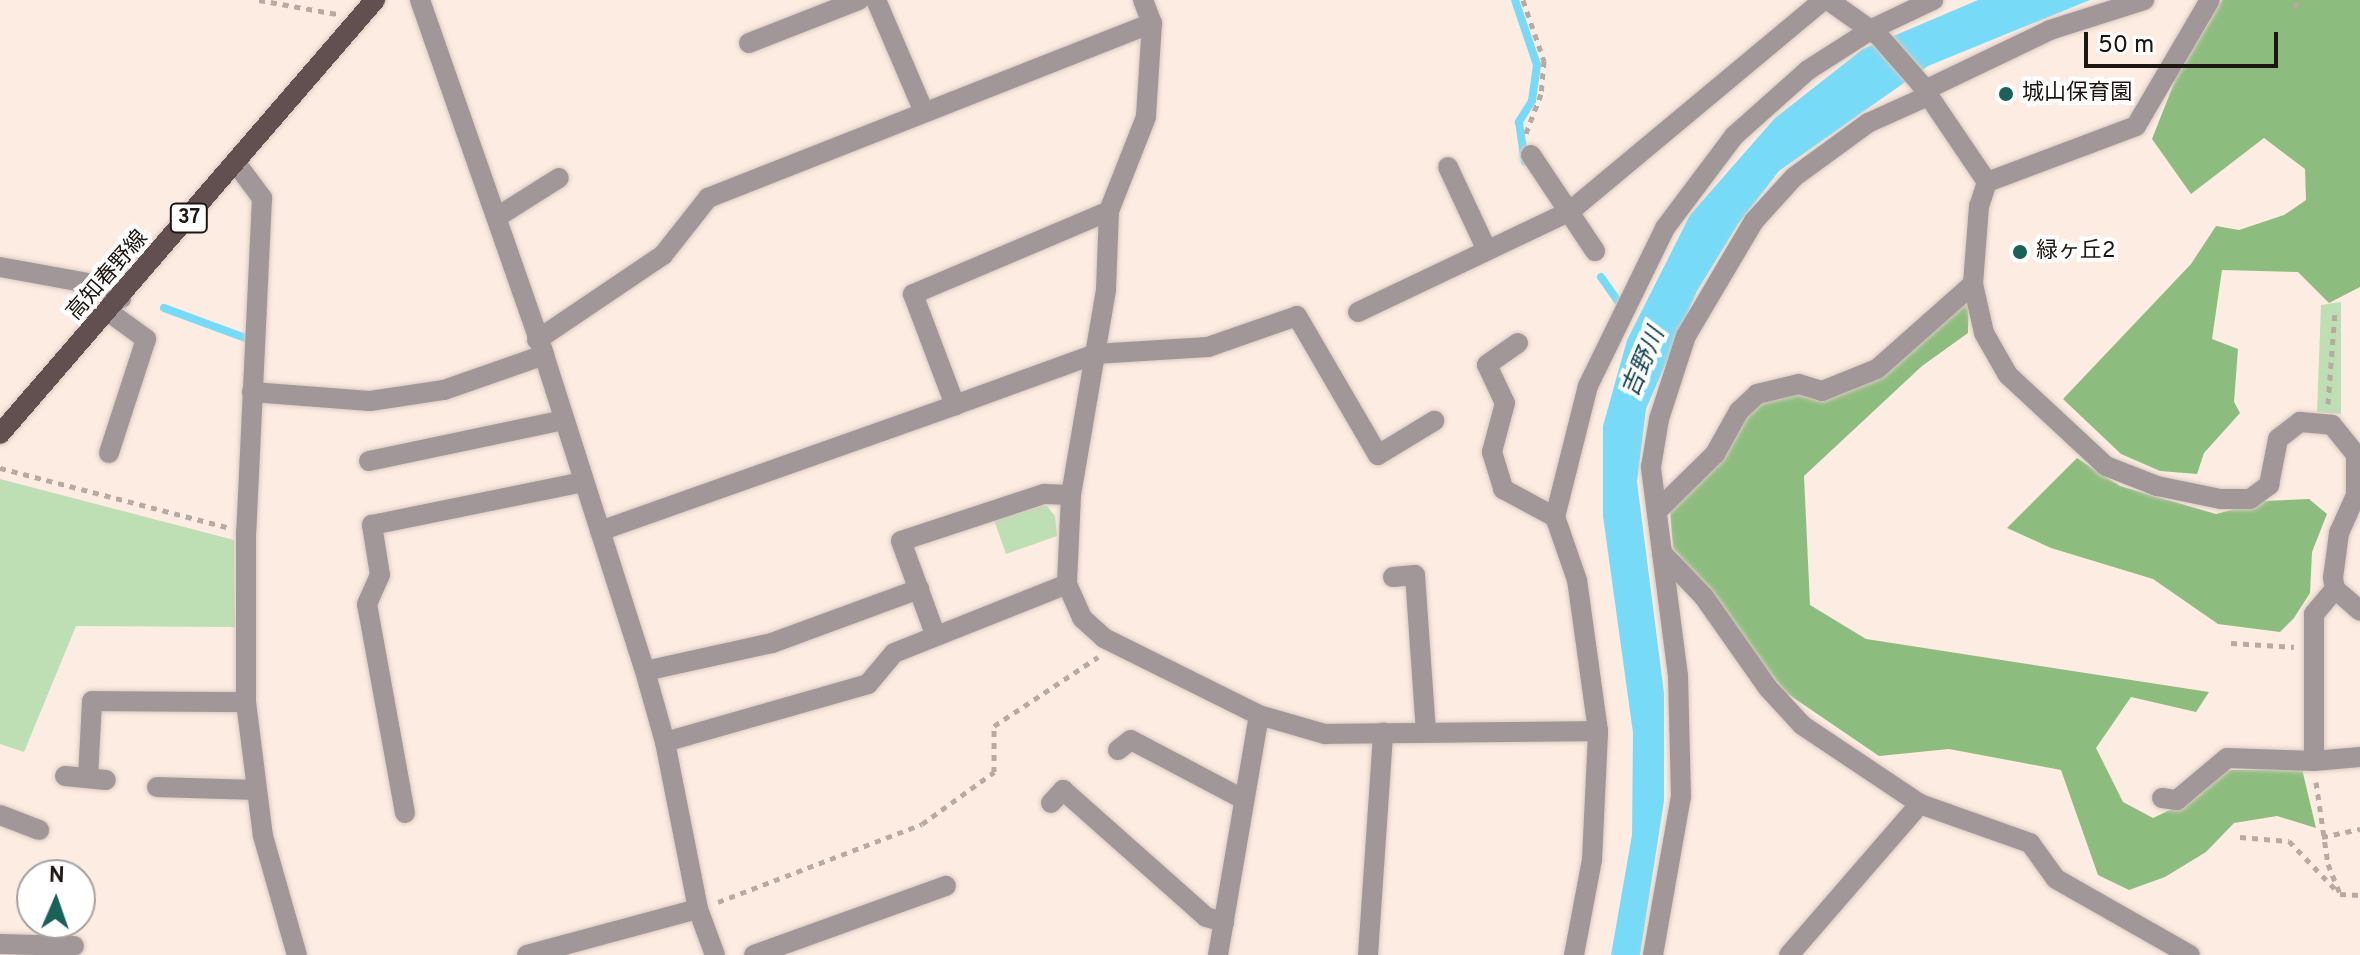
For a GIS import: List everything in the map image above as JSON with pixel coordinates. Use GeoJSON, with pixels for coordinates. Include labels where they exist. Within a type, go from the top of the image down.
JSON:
{"type":"FeatureCollection","features":[{"type":"Feature","properties":{"kind":"main road","name":"高知春野線"},"geometry":{"type":"LineString","coordinates":[[0,434],[115,305],[375,0]]}},
{"type":"Feature","properties":{"kind":"street"},"geometry":{"type":"LineString","coordinates":[[420,0],[541,347],[645,671],[665,742],[698,909],[715,955]]}},
{"type":"Feature","properties":{"kind":"street"},"geometry":{"type":"LineString","coordinates":[[749,43],[859,0]]}},
{"type":"Feature","properties":{"kind":"street"},"geometry":{"type":"LineString","coordinates":[[876,0],[924,112]]}},
{"type":"Feature","properties":{"kind":"street"},"geometry":{"type":"LineString","coordinates":[[1143,0],[1152,23],[1146,117],[1109,211],[1106,290],[1071,495],[1067,584],[1082,618],[1116,644],[1259,715],[1325,734],[1598,731]]}},
{"type":"Feature","properties":{"kind":"street"},"geometry":{"type":"LineString","coordinates":[[1358,312],[1486,248],[1569,212],[1826,0],[1875,32],[1925,90],[1987,182]]}},
{"type":"Feature","properties":{"kind":"street"},"geometry":{"type":"LineString","coordinates":[[1574,955],[1592,860],[1598,731],[1577,580],[1555,517],[1588,386],[1665,228],[1734,136],[1808,70],[1933,0]]}},
{"type":"Feature","properties":{"kind":"street"},"geometry":{"type":"LineString","coordinates":[[1653,955],[1681,797],[1678,676],[1651,467],[1659,419],[1686,336],[1754,221],[1794,177],[1868,123],[1925,90],[2050,30],[2144,0]]}},
{"type":"Feature","properties":{"kind":"street"},"geometry":{"type":"LineString","coordinates":[[1987,182],[2136,126],[2210,0]]}},
{"type":"Feature","properties":{"kind":"street"},"geometry":{"type":"LineString","coordinates":[[252,392],[370,401],[444,390],[541,347],[663,255],[708,198],[1152,23]]}},
{"type":"Feature","properties":{"kind":"street"},"geometry":{"type":"LineString","coordinates":[[1531,155],[1595,251]]}},
{"type":"Feature","properties":{"kind":"street"},"geometry":{"type":"LineString","coordinates":[[236,163],[262,198],[246,532],[246,702],[263,836],[297,955]]}},
{"type":"Feature","properties":{"kind":"street"},"geometry":{"type":"LineString","coordinates":[[1448,167],[1486,248]]}},
{"type":"Feature","properties":{"kind":"street"},"geometry":{"type":"LineString","coordinates":[[497,217],[559,178]]}},
{"type":"Feature","properties":{"kind":"street"},"geometry":{"type":"LineString","coordinates":[[1987,182],[1979,206],[1973,284],[1984,333],[2008,375],[2106,466],[2157,486],[2250,499],[2269,485],[2278,439],[2300,422],[2328,425],[2356,455],[2356,495],[2339,533],[2335,589],[2314,614],[2314,761]]}},
{"type":"Feature","properties":{"kind":"street"},"geometry":{"type":"LineString","coordinates":[[955,405],[913,294],[1109,211]]}},
{"type":"Feature","properties":{"kind":"street"},"geometry":{"type":"LineString","coordinates":[[0,267],[99,285],[146,339],[109,453]]}},
{"type":"Feature","properties":{"kind":"street"},"geometry":{"type":"LineString","coordinates":[[1658,510],[1715,454],[1739,411],[1757,394],[1799,384],[1822,391],[1877,369],[1973,284]]}},
{"type":"Feature","properties":{"kind":"street"},"geometry":{"type":"LineString","coordinates":[[600,531],[1095,354],[1208,347],[1297,316],[1378,455],[1434,421]]}},
{"type":"Feature","properties":{"kind":"street"},"geometry":{"type":"LineString","coordinates":[[1518,343],[1487,365],[1505,403],[1492,452],[1503,489],[1555,517]]}},
{"type":"Feature","properties":{"kind":"street"},"geometry":{"type":"LineString","coordinates":[[369,461],[564,420]]}},
{"type":"Feature","properties":{"kind":"street"},"geometry":{"type":"LineString","coordinates":[[405,813],[367,604],[380,575],[372,525],[583,482]]}},
{"type":"Feature","properties":{"kind":"street"},"geometry":{"type":"LineString","coordinates":[[935,634],[901,541],[1044,494],[1071,495]]}},
{"type":"Feature","properties":{"kind":"street"},"geometry":{"type":"LineString","coordinates":[[1661,552],[1704,597],[1768,688],[1802,725],[1920,804],[2030,843],[2056,879],[2190,955]]}},
{"type":"Feature","properties":{"kind":"street"},"geometry":{"type":"LineString","coordinates":[[1393,577],[1415,575],[1426,731]]}},
{"type":"Feature","properties":{"kind":"street"},"geometry":{"type":"LineString","coordinates":[[665,742],[868,684],[894,653],[935,634],[1067,584]]}},
{"type":"Feature","properties":{"kind":"street"},"geometry":{"type":"LineString","coordinates":[[645,671],[772,643],[919,589]]}},
{"type":"Feature","properties":{"kind":"street"},"geometry":{"type":"LineString","coordinates":[[2335,589],[2360,611]]}},
{"type":"Feature","properties":{"kind":"street"},"geometry":{"type":"LineString","coordinates":[[65,776],[97,779],[92,701],[246,702]]}},
{"type":"Feature","properties":{"kind":"street"},"geometry":{"type":"LineString","coordinates":[[1218,955],[1259,715]]}},
{"type":"Feature","properties":{"kind":"street"},"geometry":{"type":"LineString","coordinates":[[1368,955],[1383,733]]}},
{"type":"Feature","properties":{"kind":"street"},"geometry":{"type":"LineString","coordinates":[[1118,750],[1131,740],[1243,799]]}},
{"type":"Feature","properties":{"kind":"street"},"geometry":{"type":"LineString","coordinates":[[2162,798],[2177,800],[2227,758],[2314,761],[2360,757]]}},
{"type":"Feature","properties":{"kind":"street"},"geometry":{"type":"LineString","coordinates":[[157,787],[256,790]]}},
{"type":"Feature","properties":{"kind":"street"},"geometry":{"type":"LineString","coordinates":[[1051,803],[1063,790],[1206,917],[1224,922]]}},
{"type":"Feature","properties":{"kind":"street"},"geometry":{"type":"LineString","coordinates":[[1789,955],[1920,804]]}},
{"type":"Feature","properties":{"kind":"street"},"geometry":{"type":"LineString","coordinates":[[0,815],[39,830]]}},
{"type":"Feature","properties":{"kind":"street"},"geometry":{"type":"LineString","coordinates":[[754,955],[946,886]]}},
{"type":"Feature","properties":{"kind":"street"},"geometry":{"type":"LineString","coordinates":[[527,955],[698,909]]}},
{"type":"Feature","properties":{"kind":"street"},"geometry":{"type":"LineString","coordinates":[[0,944],[74,946]]}},
{"type":"Feature","properties":{"kind":"path"},"geometry":{"type":"LineString","coordinates":[[259,0],[357,22]]}},
{"type":"Feature","properties":{"kind":"path"},"geometry":{"type":"LineString","coordinates":[[1523,0],[1544,61],[1541,94],[1525,132],[1531,155]]}},
{"type":"Feature","properties":{"kind":"path"},"geometry":{"type":"LineString","coordinates":[[2296,8],[2297,0]]}},
{"type":"Feature","properties":{"kind":"path"},"geometry":{"type":"LineString","coordinates":[[2328,425],[2335,311]]}},
{"type":"Feature","properties":{"kind":"path"},"geometry":{"type":"LineString","coordinates":[[0,468],[246,532]]}},
{"type":"Feature","properties":{"kind":"path"},"geometry":{"type":"LineString","coordinates":[[2231,643],[2295,647],[2299,656]]}},
{"type":"Feature","properties":{"kind":"path"},"geometry":{"type":"LineString","coordinates":[[698,909],[922,824],[994,772],[994,726],[1116,644]]}},
{"type":"Feature","properties":{"kind":"path"},"geometry":{"type":"LineString","coordinates":[[2314,761],[2322,837],[2340,894]]}},
{"type":"Feature","properties":{"kind":"path"},"geometry":{"type":"LineString","coordinates":[[2322,837],[2360,829]]}},
{"type":"Feature","properties":{"kind":"path"},"geometry":{"type":"LineString","coordinates":[[2240,837],[2289,841],[2340,894],[2360,895]]}},
{"type":"Feature","properties":{"kind":"green space"},"geometry":{"type":"Polygon","coordinates":[[[2222,0],[2360,0],[2360,287],[2329,303],[2298,272],[2222,270],[2212,339],[2238,349],[2234,402],[2240,413],[2204,453],[2197,474],[2160,471],[2121,454],[2063,399],[2191,264],[2216,226],[2239,230],[2284,215],[2306,200],[2305,169],[2264,138],[2191,194],[2152,139],[2176,78],[2222,0]]]}},
{"type":"Feature","properties":{"kind":"green space"},"geometry":{"type":"Polygon","coordinates":[[[1969,294],[1968,333],[1922,366],[1804,476],[1810,605],[1866,639],[2209,692],[2196,712],[2131,697],[2096,748],[2123,802],[2153,818],[2197,797],[2228,770],[2302,769],[2316,828],[2277,816],[2234,823],[2206,852],[2165,877],[2129,890],[2098,875],[2061,770],[1949,749],[1879,756],[1785,692],[1673,548],[1670,511],[1761,399],[1796,389],[1821,398],[1969,294]]]}},
{"type":"Feature","properties":{"kind":"green space"},"geometry":{"type":"Polygon","coordinates":[[[2341,302],[2341,414],[2317,412],[2321,305],[2341,302]]]}},
{"type":"Feature","properties":{"kind":"green space"},"geometry":{"type":"Polygon","coordinates":[[[2077,458],[2120,486],[2216,514],[2264,501],[2309,499],[2327,514],[2312,552],[2310,593],[2294,618],[2280,632],[2218,624],[2153,579],[2051,548],[2007,528],[2077,458]]]}},
{"type":"Feature","properties":{"kind":"green space"},"geometry":{"type":"Polygon","coordinates":[[[0,479],[234,540],[235,627],[76,626],[24,752],[0,744],[0,479]]]}},
{"type":"Feature","properties":{"kind":"green space"},"geometry":{"type":"Polygon","coordinates":[[[1046,505],[1055,516],[1057,536],[1006,554],[994,520],[1046,505]]]}},
{"type":"Feature","properties":{"kind":"water","name":"吉野川"},"geometry":{"type":"Polygon","coordinates":[[[1978,0],[2090,0],[1928,66],[1779,171],[1738,224],[1697,291],[1646,409],[1637,482],[1664,693],[1664,801],[1640,955],[1611,955],[1632,835],[1633,733],[1603,516],[1603,426],[1627,340],[1690,215],[1775,118],[1863,49],[1978,0]]]}},
{"type":"Feature","properties":{"kind":"waterway"},"geometry":{"type":"LineString","coordinates":[[1515,0],[1537,65],[1532,101],[1519,122],[1525,162]]}},
{"type":"Feature","properties":{"kind":"waterway"},"geometry":{"type":"LineString","coordinates":[[1601,277],[1619,303]]}},
{"type":"Feature","properties":{"kind":"waterway"},"geometry":{"type":"LineString","coordinates":[[164,308],[245,338]]}},
{"type":"Feature","properties":{"kind":"place","name":"城山保育園"},"geometry":{"type":"Point","coordinates":[2006,94]}},
{"type":"Feature","properties":{"kind":"place","name":"緑ヶ丘2"},"geometry":{"type":"Point","coordinates":[2020,252]}}]}
